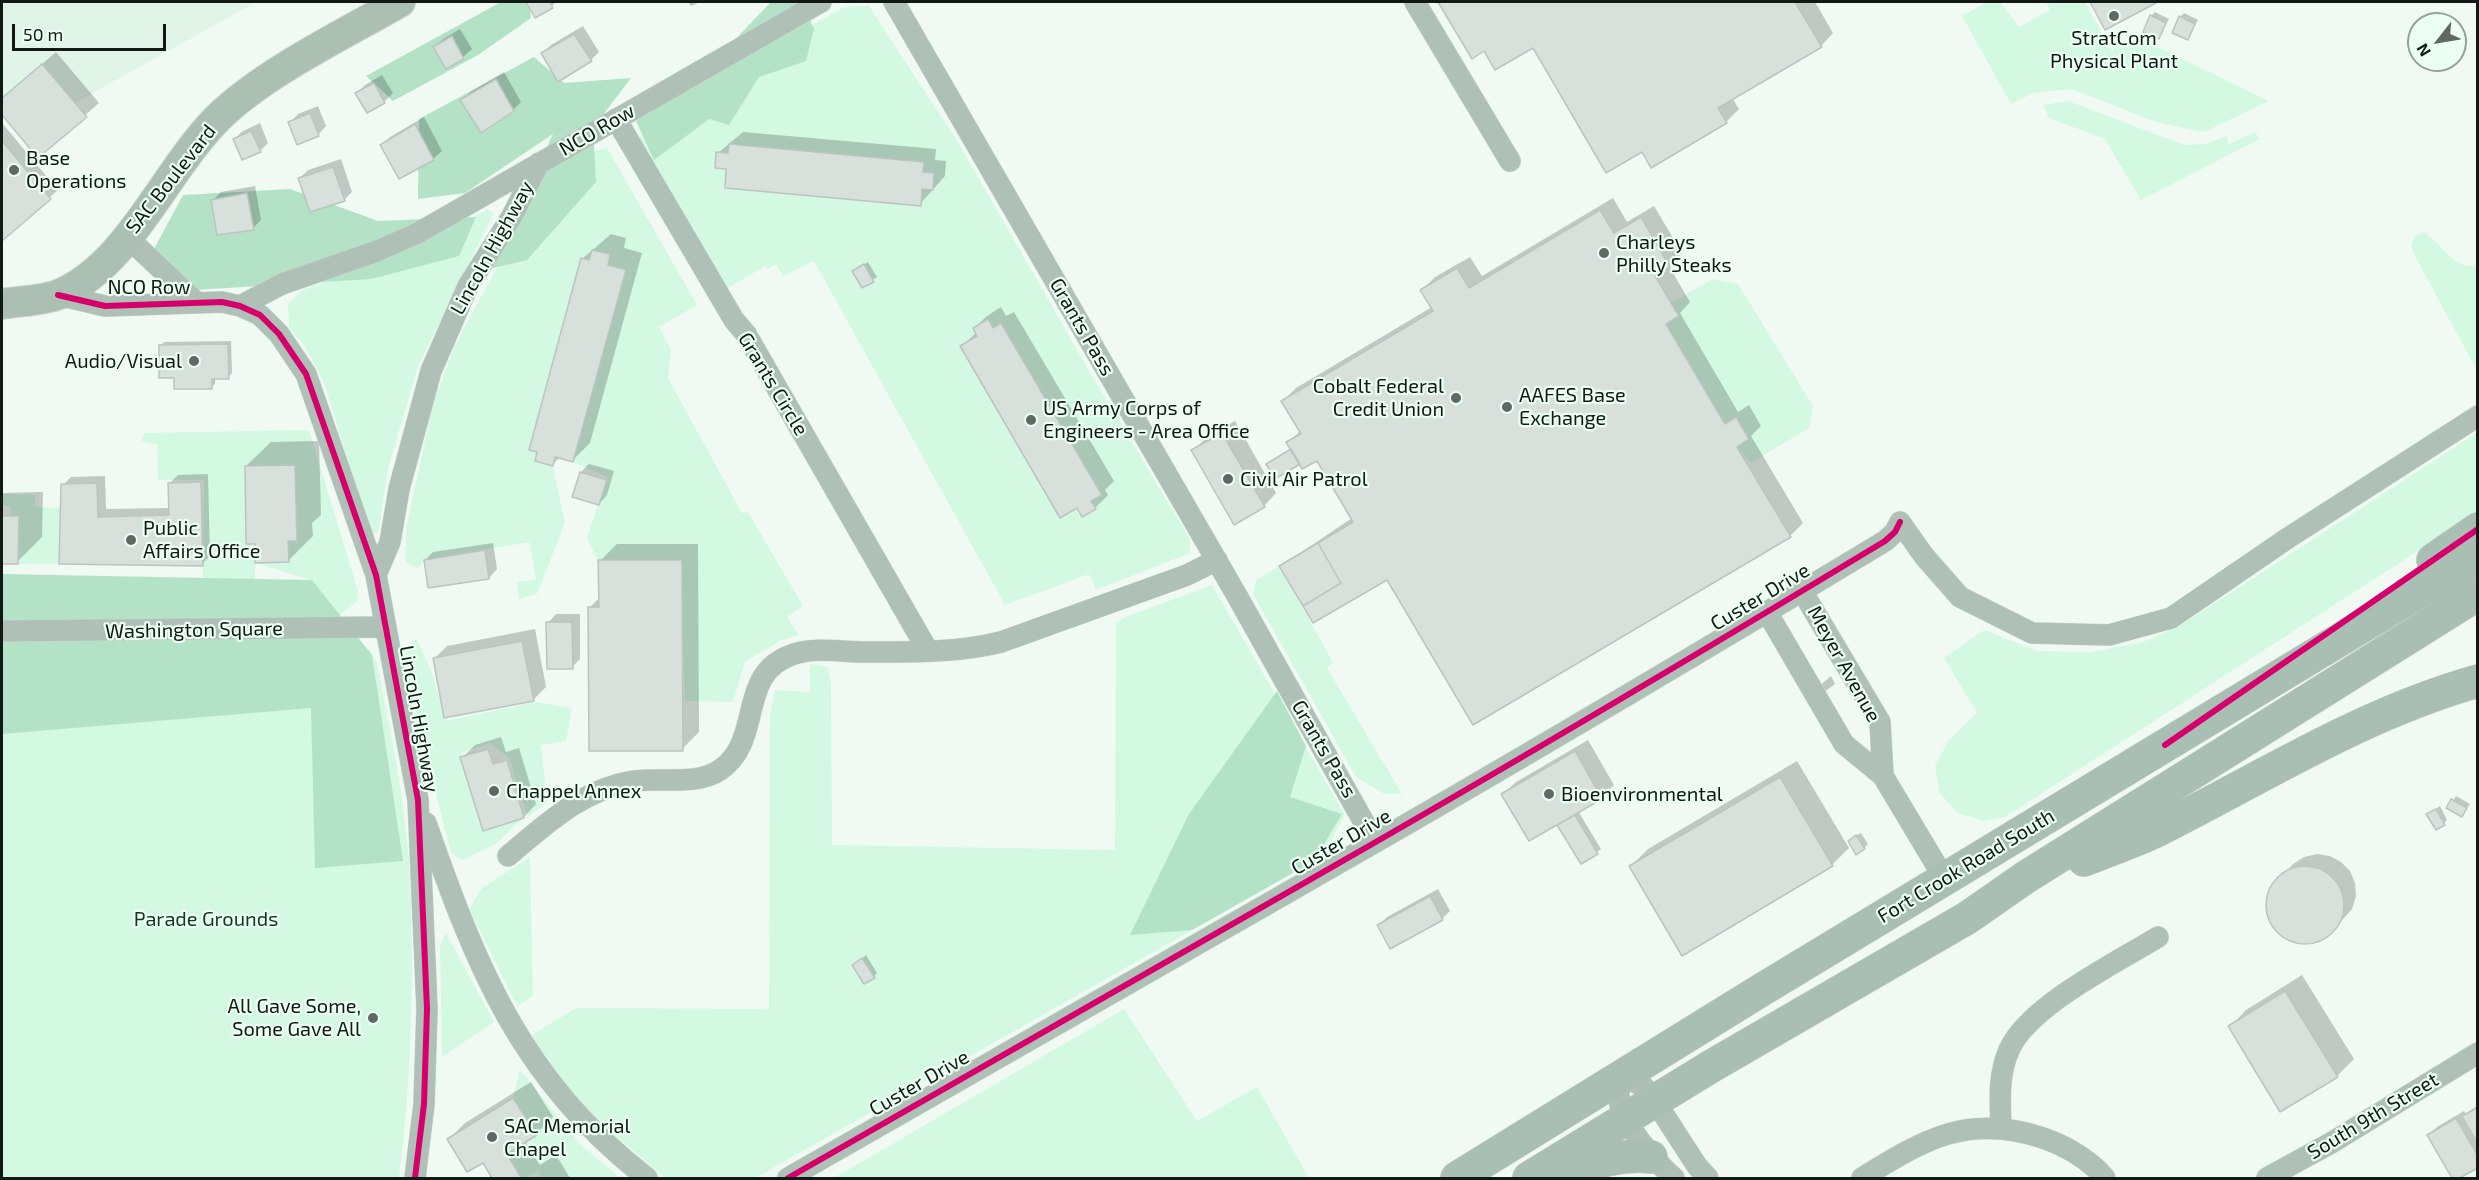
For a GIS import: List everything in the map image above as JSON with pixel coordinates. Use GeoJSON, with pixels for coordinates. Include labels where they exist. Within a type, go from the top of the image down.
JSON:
{"type":"FeatureCollection","features":[{"type":"Feature","properties":{"kind":"main road"},"geometry":{"type":"LineString","coordinates":[[2165,745],[2478,529]]}},
{"type":"Feature","properties":{"kind":"main road","name":"Fort Crook Road South"},"geometry":{"type":"LineString","coordinates":[[1456,1179],[1944,878],[2478,556]]}},
{"type":"Feature","properties":{"kind":"main road","name":"Fort Crook Road South"},"geometry":{"type":"LineString","coordinates":[[1529,1179],[1655,1101],[1967,918],[2026,877],[2478,594]]}},
{"type":"Feature","properties":{"kind":"main road"},"geometry":{"type":"LineString","coordinates":[[1944,878],[1967,918],[2077,862],[2158,830],[2328,740],[2415,700],[2478,681]]}},
{"type":"Feature","properties":{"kind":"main road"},"geometry":{"type":"LineString","coordinates":[[1550,1179],[1614,1157],[1663,1168]]}},
{"type":"Feature","properties":{"kind":"street","name":"SAC Boulevard"},"geometry":{"type":"LineString","coordinates":[[2,304],[58,295],[79,284],[100,267],[127,237],[196,143],[236,102],[275,75],[400,2]]}},
{"type":"Feature","properties":{"kind":"street","name":"NCO Row"},"geometry":{"type":"LineString","coordinates":[[58,295],[105,306],[222,302],[240,306],[282,284],[377,251],[418,233],[821,2]]}},
{"type":"Feature","properties":{"kind":"street","name":"Grants Pass"},"geometry":{"type":"LineString","coordinates":[[894,2],[1217,560],[1376,842]]}},
{"type":"Feature","properties":{"kind":"street"},"geometry":{"type":"LineString","coordinates":[[1415,2],[1510,161]]}},
{"type":"Feature","properties":{"kind":"street","name":"Grants Circle"},"geometry":{"type":"LineString","coordinates":[[616,119],[734,320],[746,334],[928,651]]}},
{"type":"Feature","properties":{"kind":"street","name":"Lincoln Highway"},"geometry":{"type":"LineString","coordinates":[[376,575],[390,542],[399,489],[431,371],[468,286],[512,216],[539,163]]}},
{"type":"Feature","properties":{"kind":"street"},"geometry":{"type":"LineString","coordinates":[[127,237],[197,303]]}},
{"type":"Feature","properties":{"kind":"street","name":"Lincoln Highway"},"geometry":{"type":"LineString","coordinates":[[240,306],[260,315],[279,334],[306,374],[376,575],[418,800],[426,1021],[424,1104],[415,1179]]}},
{"type":"Feature","properties":{"kind":"street","name":"Custer Drive"},"geometry":{"type":"LineString","coordinates":[[788,1179],[1049,1026],[1376,842],[1767,612],[1885,541],[1896,532],[1900,522],[1924,556],[1960,597],[2032,633],[2109,635],[2171,618],[2288,538],[2478,416]]}},
{"type":"Feature","properties":{"kind":"street"},"geometry":{"type":"LineString","coordinates":[[508,856],[566,809],[602,790],[633,781],[698,778],[721,770],[745,739],[757,688],[763,675],[771,665],[783,658],[811,651],[928,651],[975,648],[1001,642],[1187,575],[1217,560]]}},
{"type":"Feature","properties":{"kind":"street","name":"Meyer Avenue"},"geometry":{"type":"LineString","coordinates":[[1802,591],[1880,722],[1883,776]]}},
{"type":"Feature","properties":{"kind":"street","name":"Meyer Avenue"},"geometry":{"type":"LineString","coordinates":[[1767,612],[1844,744],[1883,776],[1944,878]]}},
{"type":"Feature","properties":{"kind":"street","name":"Washington Square"},"geometry":{"type":"LineString","coordinates":[[2,632],[386,627]]}},
{"type":"Feature","properties":{"kind":"street","name":"Lincoln Highway"},"geometry":{"type":"LineString","coordinates":[[418,800],[468,939],[510,1024],[548,1080],[570,1106],[620,1157],[646,1179]]}},
{"type":"Feature","properties":{"kind":"street"},"geometry":{"type":"LineString","coordinates":[[2001,1128],[2002,1070],[2009,1050],[2031,1019],[2049,1004],[2158,937]]}},
{"type":"Feature","properties":{"kind":"street","name":"South 9th Street"},"geometry":{"type":"LineString","coordinates":[[2267,1179],[2331,1143],[2478,1053]]}},
{"type":"Feature","properties":{"kind":"street"},"geometry":{"type":"LineString","coordinates":[[1663,1168],[1626,1119],[1618,1100],[1622,1076],[1643,1086],[1708,1179]]}},
{"type":"Feature","properties":{"kind":"street"},"geometry":{"type":"LineString","coordinates":[[1862,1179],[1928,1140],[1977,1128],[2001,1128],[2029,1133],[2055,1143],[2080,1156],[2105,1179]]}},
{"type":"Feature","properties":{"kind":"shaded area"},"geometry":{"type":"Polygon","coordinates":[[[2,2],[256,2],[75,103],[42,64],[2,98],[2,2]]]}},
{"type":"Feature","properties":{"kind":"green space"},"geometry":{"type":"Polygon","coordinates":[[[501,2],[529,2],[531,18],[478,55],[393,101],[366,76],[501,2]]]}},
{"type":"Feature","properties":{"kind":"green space"},"geometry":{"type":"Polygon","coordinates":[[[771,2],[801,2],[814,29],[806,61],[759,77],[729,125],[709,119],[654,160],[636,121],[697,79],[771,2]]]}},
{"type":"Feature","properties":{"kind":"green space"},"geometry":{"type":"Polygon","coordinates":[[[1987,2],[2000,2],[2019,27],[2050,10],[2046,2],[2085,2],[2111,50],[2139,38],[2269,101],[2204,132],[2156,122],[2072,89],[2033,93],[2011,104],[1962,16],[1987,2]]]}},
{"type":"Feature","properties":{"kind":"green space"},"geometry":{"type":"Polygon","coordinates":[[[869,6],[959,144],[1089,371],[1190,539],[1190,553],[1096,590],[1089,574],[1005,605],[814,261],[783,276],[776,264],[768,269],[766,266],[724,290],[637,139],[649,126],[687,96],[844,7],[869,6]]]}},
{"type":"Feature","properties":{"kind":"green space"},"geometry":{"type":"Polygon","coordinates":[[[534,57],[564,83],[631,78],[593,128],[596,182],[527,260],[489,269],[553,134],[465,193],[418,199],[419,119],[534,57]]]}},
{"type":"Feature","properties":{"kind":"green space"},"geometry":{"type":"Polygon","coordinates":[[[2068,101],[2184,145],[2206,144],[2226,136],[2229,144],[2255,132],[2260,139],[2141,200],[2105,139],[2049,118],[2043,105],[2068,101]]]}},
{"type":"Feature","properties":{"kind":"green space"},"geometry":{"type":"Polygon","coordinates":[[[607,148],[697,305],[659,327],[671,350],[668,378],[742,513],[748,512],[803,606],[787,617],[799,635],[782,640],[745,661],[733,702],[685,701],[681,560],[598,560],[587,538],[607,477],[573,462],[626,271],[608,265],[610,254],[593,250],[589,260],[581,258],[529,449],[537,452],[535,462],[553,466],[565,523],[537,594],[519,599],[517,582],[536,579],[530,542],[427,559],[417,568],[405,562],[406,530],[433,403],[455,345],[507,249],[559,176],[594,151],[607,148]]]}},
{"type":"Feature","properties":{"kind":"green space"},"geometry":{"type":"Polygon","coordinates":[[[290,189],[378,221],[476,217],[459,256],[371,279],[194,290],[154,249],[183,195],[290,189]]]}},
{"type":"Feature","properties":{"kind":"green space"},"geometry":{"type":"Polygon","coordinates":[[[488,209],[494,213],[418,366],[388,469],[378,533],[369,533],[325,385],[306,348],[289,328],[288,305],[300,291],[415,248],[488,209]]]}},
{"type":"Feature","properties":{"kind":"green space"},"geometry":{"type":"Polygon","coordinates":[[[2423,232],[2453,259],[2468,266],[2477,266],[2477,366],[2473,363],[2415,256],[2411,246],[2415,236],[2423,232]]]}},
{"type":"Feature","properties":{"kind":"green space"},"geometry":{"type":"Polygon","coordinates":[[[1713,279],[1738,284],[1813,406],[1810,427],[1751,463],[1737,447],[1749,439],[1736,417],[1725,424],[1666,324],[1679,316],[1671,303],[1713,279]]]}},
{"type":"Feature","properties":{"kind":"green space"},"geometry":{"type":"Polygon","coordinates":[[[309,430],[358,591],[356,602],[340,615],[312,580],[255,563],[255,579],[203,579],[204,480],[158,480],[157,444],[141,441],[145,433],[309,430]],[[295,465],[245,466],[246,544],[255,544],[255,563],[289,562],[288,541],[297,541],[295,465]]]}},
{"type":"Feature","properties":{"kind":"green space"},"geometry":{"type":"Polygon","coordinates":[[[2477,433],[2477,513],[2005,817],[1985,821],[1957,813],[1939,792],[1935,765],[1949,740],[1977,713],[1944,658],[1984,630],[2037,651],[2090,652],[2141,643],[2181,625],[2477,433]]]}},
{"type":"Feature","properties":{"kind":"green space"},"geometry":{"type":"Polygon","coordinates":[[[2,494],[35,495],[35,507],[60,508],[59,564],[18,564],[19,516],[11,516],[11,506],[2,505],[2,494]]]}},
{"type":"Feature","properties":{"kind":"green space"},"geometry":{"type":"Polygon","coordinates":[[[1279,566],[1333,662],[1327,668],[1402,794],[1384,794],[1356,777],[1253,594],[1256,580],[1279,566]]]}},
{"type":"Feature","properties":{"kind":"green space"},"geometry":{"type":"Polygon","coordinates":[[[2,574],[312,580],[372,655],[403,861],[315,868],[311,708],[2,734],[2,574]]]}},
{"type":"Feature","properties":{"kind":"green space"},"geometry":{"type":"Polygon","coordinates":[[[1212,585],[1345,815],[1326,850],[1314,861],[755,1178],[665,1178],[588,1112],[546,1060],[532,1035],[576,1008],[769,1009],[770,714],[775,690],[810,692],[810,664],[828,667],[831,683],[832,845],[1115,850],[1116,623],[1125,617],[1212,585]]]}},
{"type":"Feature","properties":{"kind":"green space"},"geometry":{"type":"Polygon","coordinates":[[[417,639],[432,673],[446,721],[536,702],[572,708],[566,741],[541,745],[547,802],[528,817],[509,758],[490,743],[461,753],[483,830],[522,819],[496,844],[462,860],[451,853],[413,702],[404,650],[417,639]]]}},
{"type":"Feature","properties":{"kind":"green space","name":"Parade Grounds"},"geometry":{"type":"Polygon","coordinates":[[[351,644],[369,649],[377,663],[392,737],[407,836],[412,939],[411,1020],[407,1100],[399,1178],[2,1178],[2,645],[351,644]]]}},
{"type":"Feature","properties":{"kind":"green space"},"geometry":{"type":"Polygon","coordinates":[[[1277,691],[1306,746],[1290,797],[1342,814],[1314,861],[1192,930],[1130,935],[1189,814],[1277,691]]]}},
{"type":"Feature","properties":{"kind":"green space"},"geometry":{"type":"Polygon","coordinates":[[[530,857],[533,996],[517,1006],[469,909],[482,888],[530,857]]]}},
{"type":"Feature","properties":{"kind":"green space"},"geometry":{"type":"Polygon","coordinates":[[[446,933],[494,1022],[442,1057],[440,945],[446,933]]]}},
{"type":"Feature","properties":{"kind":"green space"},"geometry":{"type":"Polygon","coordinates":[[[1124,1009],[1197,1121],[1257,1087],[1309,1178],[834,1178],[1124,1009]]]}},
{"type":"Feature","properties":{"kind":"green space"},"geometry":{"type":"Polygon","coordinates":[[[520,1070],[580,1144],[620,1178],[543,1178],[538,1171],[526,1178],[521,1178],[507,1154],[537,1135],[513,1098],[520,1070]]]}},
{"type":"Feature","properties":{"kind":"building"},"geometry":{"type":"Polygon","coordinates":[[[526,2],[550,2],[553,8],[535,18],[526,2]]]}},
{"type":"Feature","properties":{"kind":"building"},"geometry":{"type":"Polygon","coordinates":[[[1438,2],[1795,2],[1822,47],[1718,108],[1727,123],[1651,168],[1642,152],[1606,173],[1533,48],[1495,70],[1484,51],[1472,59],[1438,2]]]}},
{"type":"Feature","properties":{"kind":"building","name":"StratCom Physical Plant"},"geometry":{"type":"Polygon","coordinates":[[[2090,2],[2155,2],[2156,3],[2105,30],[2090,2]]]}},
{"type":"Feature","properties":{"kind":"building"},"geometry":{"type":"Polygon","coordinates":[[[2150,15],[2166,23],[2159,39],[2143,32],[2150,15]]]}},
{"type":"Feature","properties":{"kind":"building"},"geometry":{"type":"Polygon","coordinates":[[[2179,16],[2195,24],[2188,40],[2172,33],[2179,16]]]}},
{"type":"Feature","properties":{"kind":"building"},"geometry":{"type":"Polygon","coordinates":[[[574,34],[592,61],[558,82],[541,53],[574,34]]]}},
{"type":"Feature","properties":{"kind":"building"},"geometry":{"type":"Polygon","coordinates":[[[452,36],[464,59],[446,69],[433,47],[452,36]]]}},
{"type":"Feature","properties":{"kind":"building"},"geometry":{"type":"Polygon","coordinates":[[[42,64],[87,117],[38,158],[2,115],[2,98],[42,64]]]}},
{"type":"Feature","properties":{"kind":"building"},"geometry":{"type":"Polygon","coordinates":[[[496,79],[514,111],[481,133],[460,100],[496,79]]]}},
{"type":"Feature","properties":{"kind":"building"},"geometry":{"type":"Polygon","coordinates":[[[374,83],[385,103],[367,113],[355,93],[374,83]]]}},
{"type":"Feature","properties":{"kind":"building"},"geometry":{"type":"Polygon","coordinates":[[[310,113],[319,136],[297,145],[288,122],[310,113]]]}},
{"type":"Feature","properties":{"kind":"building"},"geometry":{"type":"Polygon","coordinates":[[[415,124],[434,160],[399,179],[380,145],[415,124]]]}},
{"type":"Feature","properties":{"kind":"building"},"geometry":{"type":"Polygon","coordinates":[[[251,131],[261,152],[242,160],[233,139],[251,131]]]}},
{"type":"Feature","properties":{"kind":"building","name":"Base Operations"},"geometry":{"type":"Polygon","coordinates":[[[2,141],[51,199],[2,241],[2,141]]]}},
{"type":"Feature","properties":{"kind":"building"},"geometry":{"type":"Polygon","coordinates":[[[729,144],[924,162],[923,172],[934,173],[933,190],[922,189],[921,206],[725,188],[726,169],[715,168],[716,152],[728,153],[729,144]]]}},
{"type":"Feature","properties":{"kind":"building"},"geometry":{"type":"Polygon","coordinates":[[[333,167],[345,201],[310,212],[298,178],[333,167]]]}},
{"type":"Feature","properties":{"kind":"building"},"geometry":{"type":"Polygon","coordinates":[[[247,193],[254,230],[217,235],[211,200],[247,193]]]}},
{"type":"Feature","properties":{"kind":"building"},"geometry":{"type":"Polygon","coordinates":[[[1600,210],[1614,233],[1641,217],[1670,267],[1655,276],[1679,316],[1666,324],[1725,424],[1736,417],[1749,439],[1737,447],[1791,537],[1473,725],[1387,580],[1313,623],[1303,606],[1341,583],[1318,543],[1353,522],[1317,461],[1302,469],[1286,442],[1301,434],[1281,401],[1433,311],[1420,290],[1457,268],[1469,288],[1600,210]]]}},
{"type":"Feature","properties":{"kind":"building"},"geometry":{"type":"Polygon","coordinates":[[[592,250],[610,254],[608,265],[626,270],[573,462],[555,457],[553,466],[535,461],[537,452],[529,450],[581,258],[589,260],[592,250]]]}},
{"type":"Feature","properties":{"kind":"building"},"geometry":{"type":"Polygon","coordinates":[[[864,264],[874,282],[862,288],[852,271],[864,264]]]}},
{"type":"Feature","properties":{"kind":"building","name":"US Army Corps of Engineers - Area Office"},"geometry":{"type":"Polygon","coordinates":[[[988,319],[993,328],[1001,323],[1102,495],[1091,501],[1096,509],[1082,517],[1077,508],[1060,518],[960,346],[977,336],[973,328],[988,319]]]}},
{"type":"Feature","properties":{"kind":"building","name":"Audio/Visual"},"geometry":{"type":"Polygon","coordinates":[[[228,344],[229,379],[212,379],[212,389],[174,389],[174,378],[159,378],[159,345],[228,344]]]}},
{"type":"Feature","properties":{"kind":"building","name":"Civil Air Patrol"},"geometry":{"type":"Polygon","coordinates":[[[1222,433],[1265,507],[1234,525],[1191,450],[1222,433]]]}},
{"type":"Feature","properties":{"kind":"building"},"geometry":{"type":"Polygon","coordinates":[[[1291,449],[1300,464],[1275,479],[1266,464],[1291,449]]]}},
{"type":"Feature","properties":{"kind":"building"},"geometry":{"type":"Polygon","coordinates":[[[295,465],[297,541],[288,541],[289,562],[255,563],[255,544],[246,544],[245,466],[295,465]]]}},
{"type":"Feature","properties":{"kind":"building"},"geometry":{"type":"Polygon","coordinates":[[[580,472],[607,480],[599,505],[572,497],[580,472]]]}},
{"type":"Feature","properties":{"kind":"building","name":"Public Affairs Office"},"geometry":{"type":"Polygon","coordinates":[[[201,482],[203,566],[59,564],[61,484],[97,483],[98,517],[169,515],[168,483],[201,482]]]}},
{"type":"Feature","properties":{"kind":"building"},"geometry":{"type":"Polygon","coordinates":[[[2,516],[19,516],[18,564],[2,564],[2,516]]]}},
{"type":"Feature","properties":{"kind":"building"},"geometry":{"type":"Polygon","coordinates":[[[1318,543],[1341,583],[1303,606],[1279,566],[1318,543]]]}},
{"type":"Feature","properties":{"kind":"building"},"geometry":{"type":"Polygon","coordinates":[[[485,550],[489,579],[428,588],[424,560],[485,550]]]}},
{"type":"Feature","properties":{"kind":"building"},"geometry":{"type":"Polygon","coordinates":[[[598,560],[682,560],[683,751],[589,751],[588,607],[599,607],[598,560]]]}},
{"type":"Feature","properties":{"kind":"building"},"geometry":{"type":"Polygon","coordinates":[[[546,622],[572,622],[573,669],[547,669],[546,622]]]}},
{"type":"Feature","properties":{"kind":"building"},"geometry":{"type":"Polygon","coordinates":[[[522,641],[534,701],[444,718],[433,658],[522,641]]]}},
{"type":"Feature","properties":{"kind":"building","name":"Chappel Annex"},"geometry":{"type":"Polygon","coordinates":[[[488,749],[493,764],[507,760],[524,818],[483,831],[460,757],[488,749]]]}},
{"type":"Feature","properties":{"kind":"building"},"geometry":{"type":"Polygon","coordinates":[[[1575,751],[1602,799],[1529,841],[1501,794],[1575,751]]]}},
{"type":"Feature","properties":{"kind":"building"},"geometry":{"type":"Polygon","coordinates":[[[1780,777],[1833,866],[1682,956],[1629,866],[1780,777]]]}},
{"type":"Feature","properties":{"kind":"building"},"geometry":{"type":"Polygon","coordinates":[[[2451,799],[2467,808],[2462,817],[2446,808],[2451,799]]]}},
{"type":"Feature","properties":{"kind":"building"},"geometry":{"type":"Polygon","coordinates":[[[2436,809],[2445,825],[2436,830],[2426,814],[2436,809]]]}},
{"type":"Feature","properties":{"kind":"building"},"geometry":{"type":"Polygon","coordinates":[[[1575,815],[1598,854],[1581,864],[1557,825],[1575,815]]]}},
{"type":"Feature","properties":{"kind":"building"},"geometry":{"type":"Polygon","coordinates":[[[1856,835],[1865,849],[1856,855],[1848,841],[1856,835]]]}},
{"type":"Feature","properties":{"kind":"building"},"geometry":{"type":"Polygon","coordinates":[[[2305,866],[2320,869],[2332,878],[2341,890],[2344,905],[2341,920],[2332,932],[2320,941],[2305,944],[2290,941],[2278,932],[2269,920],[2266,905],[2269,890],[2278,878],[2290,869],[2305,866]]]}},
{"type":"Feature","properties":{"kind":"building"},"geometry":{"type":"Polygon","coordinates":[[[1430,896],[1443,920],[1390,949],[1377,925],[1430,896]]]}},
{"type":"Feature","properties":{"kind":"building"},"geometry":{"type":"Polygon","coordinates":[[[862,958],[875,978],[864,984],[852,965],[862,958]]]}},
{"type":"Feature","properties":{"kind":"building"},"geometry":{"type":"Polygon","coordinates":[[[2285,991],[2338,1077],[2280,1112],[2228,1026],[2285,991]]]}},
{"type":"Feature","properties":{"kind":"building","name":"SAC Memorial Chapel"},"geometry":{"type":"Polygon","coordinates":[[[513,1098],[537,1135],[507,1154],[521,1178],[492,1178],[483,1163],[467,1172],[447,1139],[513,1098]]]}},
{"type":"Feature","properties":{"kind":"building"},"geometry":{"type":"Polygon","coordinates":[[[2478,1107],[2478,1144],[2462,1116],[2478,1107]]]}},
{"type":"Feature","properties":{"kind":"building"},"geometry":{"type":"Polygon","coordinates":[[[2456,1118],[2478,1156],[2478,1168],[2459,1178],[2452,1178],[2427,1135],[2456,1118]]]}},
{"type":"Feature","properties":{"kind":"cycle path"},"geometry":{"type":"LineString","coordinates":[[58,295],[105,306],[222,302],[240,306],[260,315],[279,334],[306,374],[376,575],[418,800],[427,1009],[424,1104],[415,1178]]}},
{"type":"Feature","properties":{"kind":"cycle path"},"geometry":{"type":"LineString","coordinates":[[788,1178],[1567,731],[1885,541],[1895,532],[1900,522]]}},
{"type":"Feature","properties":{"kind":"cycle path"},"geometry":{"type":"LineString","coordinates":[[2165,745],[2478,529]]}},
{"type":"Feature","properties":{"kind":"place","name":"StratCom Physical Plant"},"geometry":{"type":"Point","coordinates":[2114,16]}},
{"type":"Feature","properties":{"kind":"place","name":"Base Operations"},"geometry":{"type":"Point","coordinates":[14,170]}},
{"type":"Feature","properties":{"kind":"place","name":"Charleys Philly Steaks"},"geometry":{"type":"Point","coordinates":[1604,253]}},
{"type":"Feature","properties":{"kind":"place","name":"Audio/Visual"},"geometry":{"type":"Point","coordinates":[194,361]}},
{"type":"Feature","properties":{"kind":"place","name":"Cobalt Federal Credit Union"},"geometry":{"type":"Point","coordinates":[1456,398]}},
{"type":"Feature","properties":{"kind":"place","name":"AAFES Base Exchange"},"geometry":{"type":"Point","coordinates":[1507,407]}},
{"type":"Feature","properties":{"kind":"place","name":"US Army Corps of Engineers - Area Office"},"geometry":{"type":"Point","coordinates":[1031,420]}},
{"type":"Feature","properties":{"kind":"place","name":"Civil Air Patrol"},"geometry":{"type":"Point","coordinates":[1228,479]}},
{"type":"Feature","properties":{"kind":"place","name":"Public Affairs Office"},"geometry":{"type":"Point","coordinates":[131,540]}},
{"type":"Feature","properties":{"kind":"place","name":"Chappel Annex"},"geometry":{"type":"Point","coordinates":[494,791]}},
{"type":"Feature","properties":{"kind":"place","name":"Bioenvironmental"},"geometry":{"type":"Point","coordinates":[1549,794]}},
{"type":"Feature","properties":{"kind":"place","name":"All Gave Some, Some Gave All"},"geometry":{"type":"Point","coordinates":[373,1018]}},
{"type":"Feature","properties":{"kind":"place","name":"SAC Memorial Chapel"},"geometry":{"type":"Point","coordinates":[492,1137]}}]}
